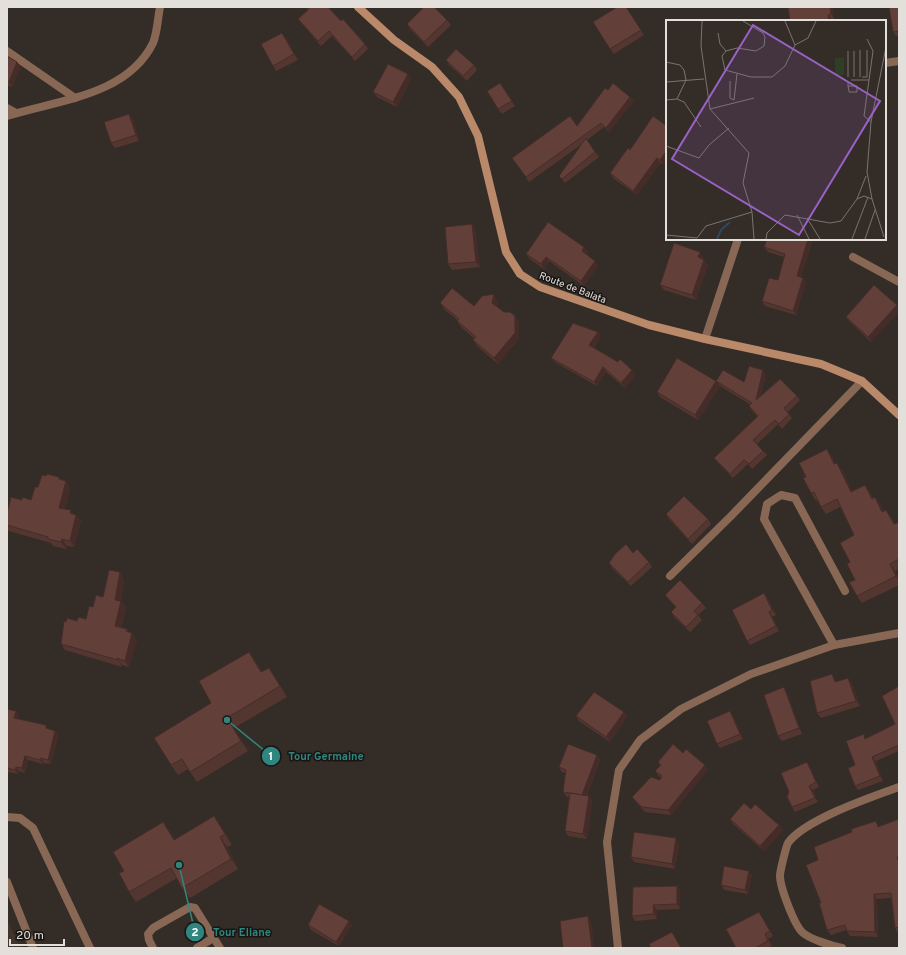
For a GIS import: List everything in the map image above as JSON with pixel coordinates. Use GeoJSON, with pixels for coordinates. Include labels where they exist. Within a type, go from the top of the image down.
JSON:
{"type":"FeatureCollection","features":[{"type":"Feature","properties":{"kind":"main road","name":"Route de Balata"},"geometry":{"type":"LineString","coordinates":[[358,7],[394,40],[432,67],[459,97],[478,136],[506,252],[520,274],[540,287],[641,322],[705,339],[820,364],[862,381],[899,415]]}},
{"type":"Feature","properties":{"kind":"street"},"geometry":{"type":"LineString","coordinates":[[7,116],[75,98],[121,79],[141,63],[154,42],[160,7]]}},
{"type":"Feature","properties":{"kind":"street"},"geometry":{"type":"LineString","coordinates":[[7,51],[75,98]]}},
{"type":"Feature","properties":{"kind":"street"},"geometry":{"type":"LineString","coordinates":[[886,63],[899,61]]}},
{"type":"Feature","properties":{"kind":"street"},"geometry":{"type":"LineString","coordinates":[[7,108],[16,113]]}},
{"type":"Feature","properties":{"kind":"street"},"geometry":{"type":"LineString","coordinates":[[705,339],[738,240]]}},
{"type":"Feature","properties":{"kind":"street"},"geometry":{"type":"LineString","coordinates":[[853,257],[899,282]]}},
{"type":"Feature","properties":{"kind":"street"},"geometry":{"type":"LineString","coordinates":[[670,576],[731,516],[862,381]]}},
{"type":"Feature","properties":{"kind":"street"},"geometry":{"type":"LineString","coordinates":[[834,645],[764,519],[767,504],[781,495],[795,498],[845,591]]}},
{"type":"Feature","properties":{"kind":"street"},"geometry":{"type":"LineString","coordinates":[[618,948],[607,842],[620,770],[640,740],[681,709],[751,674],[834,645],[899,633]]}},
{"type":"Feature","properties":{"kind":"street"},"geometry":{"type":"LineString","coordinates":[[842,948],[828,945],[802,932],[788,907],[780,876],[788,844],[806,827],[860,801],[899,787]]}},
{"type":"Feature","properties":{"kind":"street"},"geometry":{"type":"LineString","coordinates":[[7,817],[20,818],[33,828],[90,948]]}},
{"type":"Feature","properties":{"kind":"street"},"geometry":{"type":"LineString","coordinates":[[7,882],[33,948]]}},
{"type":"Feature","properties":{"kind":"street"},"geometry":{"type":"LineString","coordinates":[[153,948],[148,934],[153,928],[190,907],[195,908],[220,948]]}},
{"type":"Feature","properties":{"kind":"street"},"geometry":{"type":"LineString","coordinates":[[197,948],[214,938]]}},
{"type":"Feature","properties":{"kind":"shaded area"},"geometry":{"type":"Polygon","coordinates":[[[7,919],[19,945],[20,948],[7,948],[7,919]]]}},
{"type":"Feature","properties":{"kind":"building"},"geometry":{"type":"Polygon","coordinates":[[[306,7],[328,7],[341,21],[343,19],[365,44],[352,57],[329,31],[318,41],[298,19],[309,9],[306,7]]]}},
{"type":"Feature","properties":{"kind":"building"},"geometry":{"type":"Polygon","coordinates":[[[424,7],[434,7],[447,20],[424,42],[407,24],[424,7]]]}},
{"type":"Feature","properties":{"kind":"building"},"geometry":{"type":"Polygon","coordinates":[[[617,7],[626,7],[641,30],[610,49],[593,22],[617,7]]]}},
{"type":"Feature","properties":{"kind":"building"},"geometry":{"type":"Polygon","coordinates":[[[788,7],[830,7],[831,14],[828,15],[829,20],[790,20],[788,7]]]}},
{"type":"Feature","properties":{"kind":"building"},"geometry":{"type":"Polygon","coordinates":[[[889,7],[899,7],[899,31],[893,32],[889,7]]]}},
{"type":"Feature","properties":{"kind":"building"},"geometry":{"type":"Polygon","coordinates":[[[282,33],[294,54],[273,66],[261,44],[282,33]]]}},
{"type":"Feature","properties":{"kind":"building"},"geometry":{"type":"Polygon","coordinates":[[[456,49],[474,65],[463,76],[446,60],[456,49]]]}},
{"type":"Feature","properties":{"kind":"building"},"geometry":{"type":"Polygon","coordinates":[[[7,56],[17,62],[9,82],[7,81],[7,56]]]}},
{"type":"Feature","properties":{"kind":"building"},"geometry":{"type":"Polygon","coordinates":[[[388,64],[408,74],[393,102],[373,92],[388,64]]]}},
{"type":"Feature","properties":{"kind":"building"},"geometry":{"type":"Polygon","coordinates":[[[500,83],[512,101],[498,109],[487,91],[500,83]]]}},
{"type":"Feature","properties":{"kind":"building"},"geometry":{"type":"Polygon","coordinates":[[[613,83],[630,97],[606,128],[601,123],[526,177],[512,158],[570,116],[577,126],[605,88],[608,90],[613,83]]]}},
{"type":"Feature","properties":{"kind":"building"},"geometry":{"type":"Polygon","coordinates":[[[129,114],[136,135],[111,143],[104,122],[129,114]]]}},
{"type":"Feature","properties":{"kind":"building"},"geometry":{"type":"Polygon","coordinates":[[[653,116],[666,125],[666,151],[660,160],[657,158],[633,191],[610,173],[628,148],[630,150],[653,116]]]}},
{"type":"Feature","properties":{"kind":"building"},"geometry":{"type":"Polygon","coordinates":[[[586,138],[595,152],[562,179],[559,176],[586,138]]]}},
{"type":"Feature","properties":{"kind":"building"},"geometry":{"type":"Polygon","coordinates":[[[548,222],[584,247],[582,251],[595,261],[581,281],[546,257],[541,264],[526,254],[548,222]]]}},
{"type":"Feature","properties":{"kind":"building"},"geometry":{"type":"Polygon","coordinates":[[[472,224],[476,262],[448,264],[445,227],[472,224]]]}},
{"type":"Feature","properties":{"kind":"building"},"geometry":{"type":"Polygon","coordinates":[[[767,240],[808,240],[797,276],[803,278],[793,311],[762,301],[769,278],[778,280],[785,254],[764,247],[767,240]]]}},
{"type":"Feature","properties":{"kind":"building"},"geometry":{"type":"Polygon","coordinates":[[[674,243],[700,252],[698,257],[704,260],[692,295],[660,285],[674,243]]]}},
{"type":"Feature","properties":{"kind":"building"},"geometry":{"type":"Polygon","coordinates":[[[874,285],[897,305],[868,337],[846,317],[874,285]]]}},
{"type":"Feature","properties":{"kind":"building"},"geometry":{"type":"Polygon","coordinates":[[[452,288],[474,306],[482,296],[494,294],[492,303],[504,312],[510,312],[515,316],[515,333],[494,358],[473,340],[476,337],[457,321],[459,319],[440,303],[452,288]]]}},
{"type":"Feature","properties":{"kind":"building"},"geometry":{"type":"Polygon","coordinates":[[[573,323],[598,332],[589,345],[618,362],[620,359],[632,370],[621,383],[603,367],[594,382],[551,358],[573,323]]]}},
{"type":"Feature","properties":{"kind":"building"},"geometry":{"type":"Polygon","coordinates":[[[677,358],[716,381],[695,415],[657,392],[677,358]]]}},
{"type":"Feature","properties":{"kind":"building"},"geometry":{"type":"Polygon","coordinates":[[[749,366],[763,370],[756,400],[780,379],[797,396],[784,408],[789,414],[779,424],[775,420],[753,440],[763,451],[749,464],[744,460],[730,474],[714,458],[758,416],[749,406],[752,403],[716,381],[723,370],[744,382],[749,366]]]}},
{"type":"Feature","properties":{"kind":"building"},"geometry":{"type":"Polygon","coordinates":[[[827,449],[834,464],[837,463],[851,492],[865,485],[872,499],[875,497],[882,512],[886,510],[894,524],[899,522],[899,559],[890,564],[896,576],[857,596],[849,582],[855,580],[847,564],[850,562],[840,543],[854,535],[837,499],[821,507],[814,492],[811,493],[803,478],[806,477],[799,463],[827,449]]]}},
{"type":"Feature","properties":{"kind":"building"},"geometry":{"type":"Polygon","coordinates":[[[47,474],[59,477],[59,479],[66,481],[59,508],[71,510],[70,513],[76,515],[70,541],[62,539],[61,542],[48,539],[48,537],[7,525],[7,513],[11,497],[22,500],[22,497],[31,500],[35,487],[38,487],[42,475],[46,476],[47,474]]]}},
{"type":"Feature","properties":{"kind":"building"},"geometry":{"type":"Polygon","coordinates":[[[684,496],[708,519],[688,539],[666,514],[684,496]]]}},
{"type":"Feature","properties":{"kind":"building"},"geometry":{"type":"Polygon","coordinates":[[[626,544],[633,553],[637,549],[649,562],[628,582],[609,563],[615,554],[626,544]]]}},
{"type":"Feature","properties":{"kind":"building"},"geometry":{"type":"Polygon","coordinates":[[[109,570],[120,572],[115,600],[121,601],[115,626],[127,629],[126,631],[132,633],[125,661],[61,644],[64,621],[66,622],[67,618],[77,621],[78,617],[86,619],[89,606],[93,607],[96,595],[103,597],[109,570]]]}},
{"type":"Feature","properties":{"kind":"building"},"geometry":{"type":"Polygon","coordinates":[[[680,580],[702,603],[694,611],[698,615],[686,627],[671,612],[676,607],[665,595],[680,580]]]}},
{"type":"Feature","properties":{"kind":"building"},"geometry":{"type":"Polygon","coordinates":[[[764,593],[772,610],[769,612],[776,626],[747,641],[732,610],[764,593]]]}},
{"type":"Feature","properties":{"kind":"building"},"geometry":{"type":"Polygon","coordinates":[[[249,652],[261,672],[269,668],[280,686],[227,718],[241,741],[190,772],[182,759],[171,765],[154,738],[211,703],[199,681],[249,652]]]}},
{"type":"Feature","properties":{"kind":"building"},"geometry":{"type":"Polygon","coordinates":[[[832,674],[835,682],[848,678],[856,701],[817,713],[810,681],[832,674]]]}},
{"type":"Feature","properties":{"kind":"building"},"geometry":{"type":"Polygon","coordinates":[[[899,686],[899,745],[872,757],[880,776],[855,786],[848,768],[855,765],[846,741],[864,734],[865,739],[895,724],[882,696],[899,686]]]}},
{"type":"Feature","properties":{"kind":"building"},"geometry":{"type":"Polygon","coordinates":[[[784,687],[799,728],[778,736],[764,695],[784,687]]]}},
{"type":"Feature","properties":{"kind":"building"},"geometry":{"type":"Polygon","coordinates":[[[594,692],[624,712],[606,737],[576,716],[594,692]]]}},
{"type":"Feature","properties":{"kind":"building"},"geometry":{"type":"Polygon","coordinates":[[[7,709],[16,711],[14,718],[46,725],[46,728],[55,731],[48,760],[41,758],[40,760],[25,756],[22,768],[16,767],[15,770],[7,768],[7,709]]]}},
{"type":"Feature","properties":{"kind":"building"},"geometry":{"type":"Polygon","coordinates":[[[730,711],[740,734],[717,744],[707,721],[730,711]]]}},
{"type":"Feature","properties":{"kind":"building"},"geometry":{"type":"Polygon","coordinates":[[[568,744],[597,755],[582,795],[563,792],[566,770],[559,767],[568,744]]]}},
{"type":"Feature","properties":{"kind":"building"},"geometry":{"type":"Polygon","coordinates":[[[673,744],[683,753],[686,749],[705,765],[668,810],[642,807],[632,797],[651,777],[660,780],[662,776],[655,771],[661,765],[658,762],[673,744]]]}},
{"type":"Feature","properties":{"kind":"building"},"geometry":{"type":"Polygon","coordinates":[[[807,762],[816,782],[809,786],[815,798],[792,807],[787,797],[789,792],[781,773],[807,762]]]}},
{"type":"Feature","properties":{"kind":"building"},"geometry":{"type":"Polygon","coordinates":[[[570,793],[589,796],[583,834],[565,831],[570,793]]]}},
{"type":"Feature","properties":{"kind":"building"},"geometry":{"type":"Polygon","coordinates":[[[744,803],[751,809],[755,804],[779,825],[760,846],[730,819],[744,803]]]}},
{"type":"Feature","properties":{"kind":"building"},"geometry":{"type":"Polygon","coordinates":[[[214,816],[225,834],[220,837],[231,859],[182,888],[171,868],[129,892],[119,873],[124,871],[113,852],[163,822],[174,840],[214,816]]]}},
{"type":"Feature","properties":{"kind":"building"},"geometry":{"type":"Polygon","coordinates":[[[899,819],[899,857],[897,857],[899,863],[899,927],[895,928],[891,893],[874,894],[875,932],[847,931],[845,925],[827,930],[819,903],[821,903],[806,865],[818,860],[814,847],[852,832],[851,829],[876,821],[878,827],[899,819]]]}},
{"type":"Feature","properties":{"kind":"building"},"geometry":{"type":"Polygon","coordinates":[[[634,832],[676,838],[672,864],[631,857],[634,832]]]}},
{"type":"Feature","properties":{"kind":"building"},"geometry":{"type":"Polygon","coordinates":[[[724,866],[749,871],[745,890],[721,885],[724,866]]]}},
{"type":"Feature","properties":{"kind":"building"},"geometry":{"type":"Polygon","coordinates":[[[677,886],[677,904],[653,905],[654,914],[632,916],[633,887],[677,886]]]}},
{"type":"Feature","properties":{"kind":"building"},"geometry":{"type":"Polygon","coordinates":[[[319,904],[349,921],[336,942],[308,925],[319,904]]]}},
{"type":"Feature","properties":{"kind":"building"},"geometry":{"type":"Polygon","coordinates":[[[759,912],[770,931],[765,934],[768,941],[755,948],[736,948],[726,929],[759,912]]]}},
{"type":"Feature","properties":{"kind":"building"},"geometry":{"type":"Polygon","coordinates":[[[588,916],[592,948],[563,948],[560,921],[588,916]]]}},
{"type":"Feature","properties":{"kind":"building"},"geometry":{"type":"Polygon","coordinates":[[[672,932],[681,948],[651,948],[649,944],[672,932]]]}},
{"type":"Feature","properties":{"kind":"place","name":"Tour Germaine"},"geometry":{"type":"Point","coordinates":[227,720]}},
{"type":"Feature","properties":{"kind":"place","name":"Tour Eliane"},"geometry":{"type":"Point","coordinates":[179,865]}}]}
